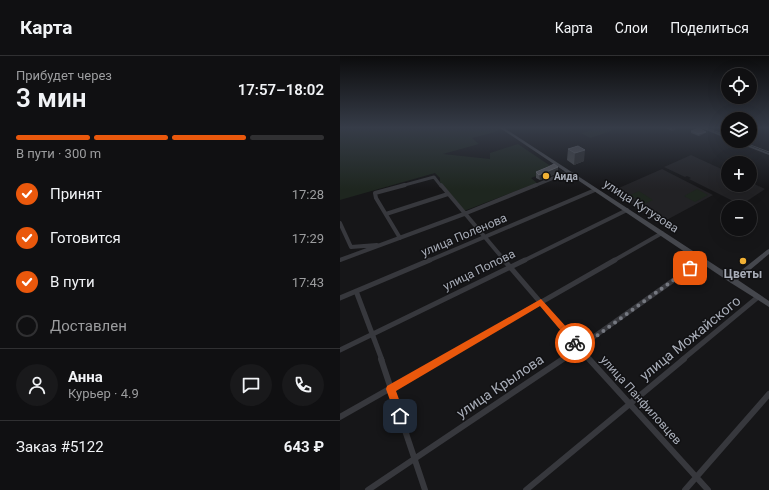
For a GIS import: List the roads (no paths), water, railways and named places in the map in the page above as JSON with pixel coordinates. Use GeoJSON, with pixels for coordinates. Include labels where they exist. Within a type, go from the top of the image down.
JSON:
{"type":"FeatureCollection","features":[{"type":"Feature","properties":{"kind":"main road","name":"улица Кутузова"},"geometry":{"type":"LineString","coordinates":[[532,148],[769,304]]}},
{"type":"Feature","properties":{"kind":"main road"},"geometry":{"type":"LineString","coordinates":[[754,148],[769,154]]}},
{"type":"Feature","properties":{"kind":"main road"},"geometry":{"type":"LineString","coordinates":[[734,281],[769,251]]}},
{"type":"Feature","properties":{"kind":"street"},"geometry":{"type":"LineString","coordinates":[[340,260],[464,214],[568,172]]}},
{"type":"Feature","properties":{"kind":"street","name":"улица Панфиловцев"},"geometry":{"type":"LineString","coordinates":[[386,214],[376,198],[375,193],[429,177],[435,178],[484,238],[580,348],[708,490]]}},
{"type":"Feature","properties":{"kind":"street","name":"улица Поленова"},"geometry":{"type":"LineString","coordinates":[[340,298],[595,190]]}},
{"type":"Feature","properties":{"kind":"street"},"geometry":{"type":"LineString","coordinates":[[400,238],[386,214],[448,194]]}},
{"type":"Feature","properties":{"kind":"street","name":"улица Попова"},"geometry":{"type":"LineString","coordinates":[[340,350],[627,210]]}},
{"type":"Feature","properties":{"kind":"street"},"geometry":{"type":"LineString","coordinates":[[340,223],[351,247],[379,246]]}},
{"type":"Feature","properties":{"kind":"street"},"geometry":{"type":"LineString","coordinates":[[340,417],[662,233]]}},
{"type":"Feature","properties":{"kind":"street","name":"улица Крылова"},"geometry":{"type":"LineString","coordinates":[[368,490],[580,348],[702,260]]}},
{"type":"Feature","properties":{"kind":"street"},"geometry":{"type":"LineString","coordinates":[[356,291],[364,315],[373,334],[390,389],[425,490]]}},
{"type":"Feature","properties":{"kind":"street","name":"улица Можайского"},"geometry":{"type":"LineString","coordinates":[[526,490],[758,297]]}},
{"type":"Feature","properties":{"kind":"street"},"geometry":{"type":"LineString","coordinates":[[685,490],[769,394]]}},
{"type":"Feature","properties":{"kind":"tram line"},"geometry":{"type":"LineString","coordinates":[[759,148],[769,152]]}},
{"type":"Feature","properties":{"kind":"place","name":"Аида"},"geometry":{"type":"Point","coordinates":[546,176]}},
{"type":"Feature","properties":{"kind":"place","name":"Цветы"},"geometry":{"type":"Point","coordinates":[743,261]}}]}
